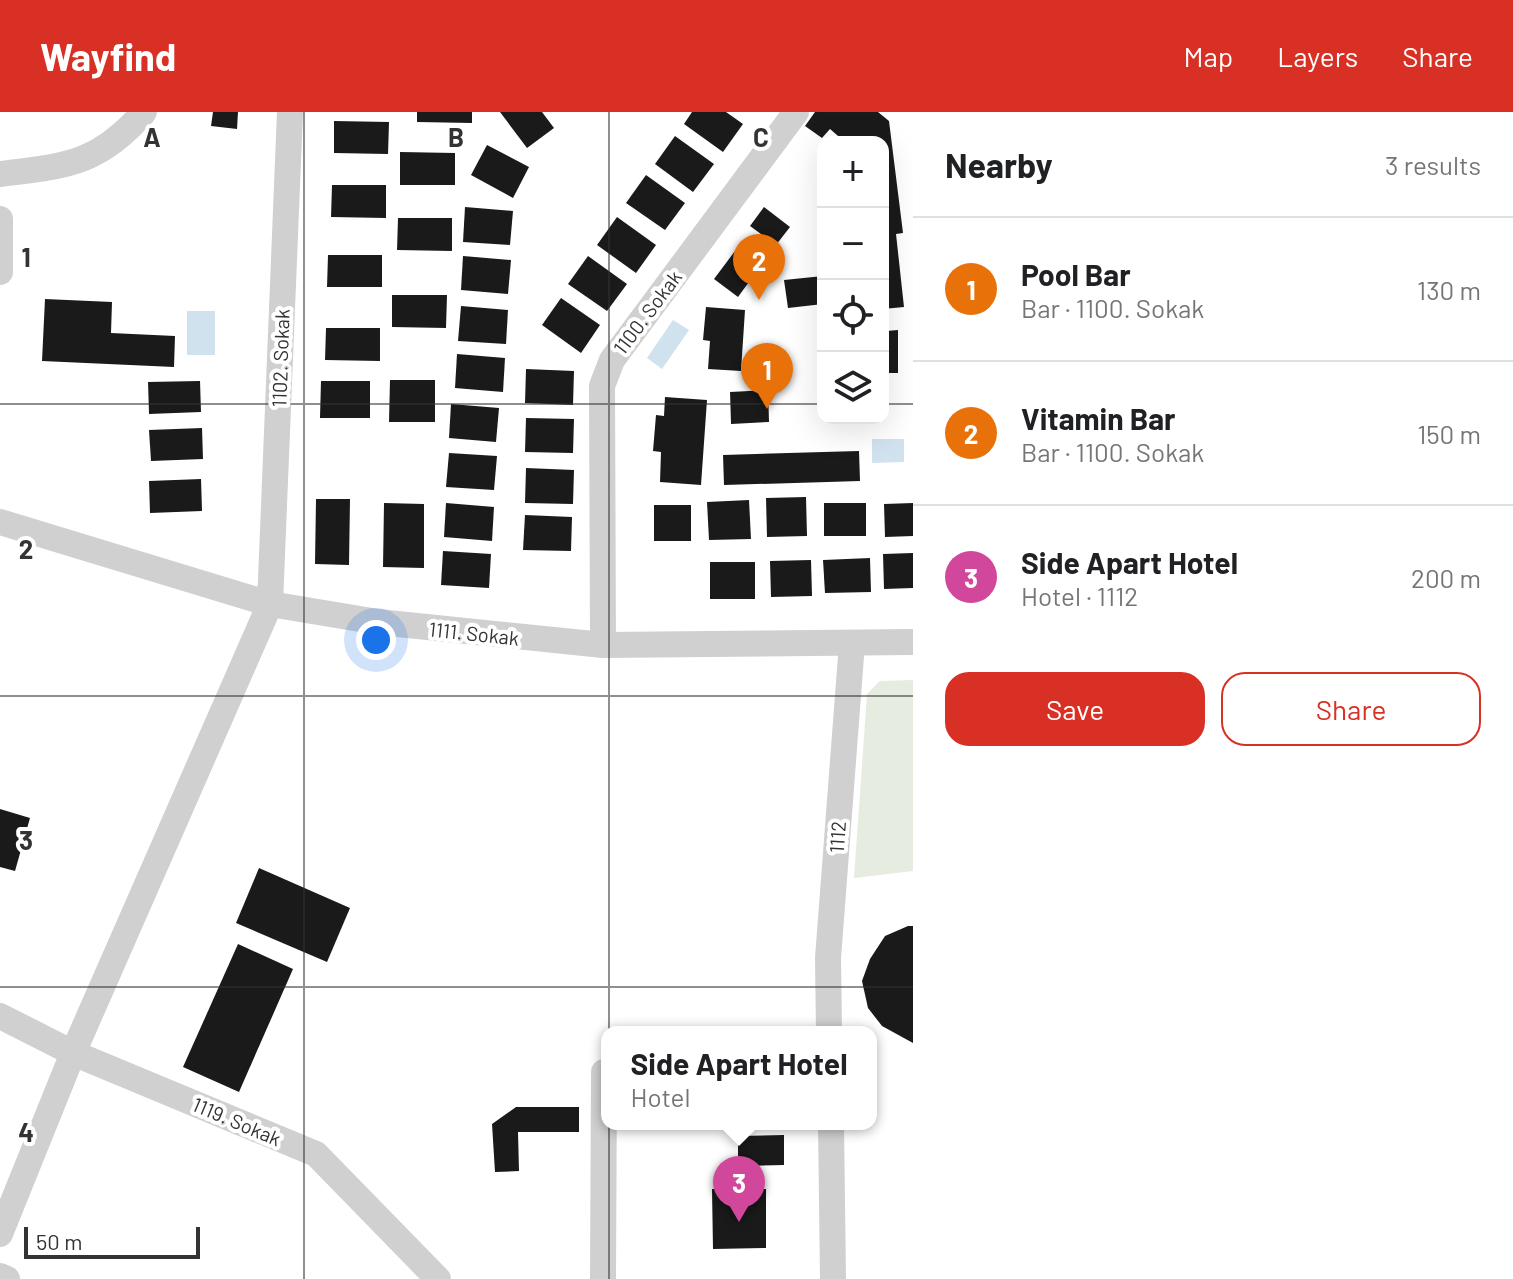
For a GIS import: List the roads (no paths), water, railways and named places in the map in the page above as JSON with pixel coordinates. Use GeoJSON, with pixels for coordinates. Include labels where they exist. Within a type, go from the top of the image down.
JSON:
{"type":"FeatureCollection","features":[{"type":"Feature","properties":{"kind":"street"},"geometry":{"type":"LineString","coordinates":[[0,174],[67,166],[100,152],[129,129],[144,112]]}},
{"type":"Feature","properties":{"kind":"street","name":"1102. Sokak"},"geometry":{"type":"LineString","coordinates":[[270,604],[290,112]]}},
{"type":"Feature","properties":{"kind":"street","name":"1100. Sokak"},"geometry":{"type":"LineString","coordinates":[[603,645],[602,386],[612,360],[796,112]]}},
{"type":"Feature","properties":{"kind":"street"},"geometry":{"type":"LineString","coordinates":[[0,219],[0,272]]}},
{"type":"Feature","properties":{"kind":"street","name":"1111. Sokak"},"geometry":{"type":"LineString","coordinates":[[0,522],[270,604],[378,622],[603,645],[913,642]]}},
{"type":"Feature","properties":{"kind":"street"},"geometry":{"type":"LineString","coordinates":[[0,1234],[73,1053],[270,604]]}},
{"type":"Feature","properties":{"kind":"street","name":"1112"},"geometry":{"type":"LineString","coordinates":[[829,1026],[828,958],[852,643]]}},
{"type":"Feature","properties":{"kind":"street","name":"1119. Sokak"},"geometry":{"type":"LineString","coordinates":[[0,1016],[73,1053],[316,1154],[438,1279]]}},
{"type":"Feature","properties":{"kind":"street"},"geometry":{"type":"LineString","coordinates":[[603,1279],[604,1130]]}},
{"type":"Feature","properties":{"kind":"street"},"geometry":{"type":"LineString","coordinates":[[831,1130],[833,1279]]}},
{"type":"Feature","properties":{"kind":"street"},"geometry":{"type":"LineString","coordinates":[[0,1276],[7,1279]]}},
{"type":"Feature","properties":{"kind":"water"},"geometry":{"type":"Polygon","coordinates":[[[187,311],[215,311],[215,355],[187,355],[187,311]]]}},
{"type":"Feature","properties":{"kind":"water"},"geometry":{"type":"Polygon","coordinates":[[[673,320],[689,330],[662,369],[647,358],[673,320]]]}},
{"type":"Feature","properties":{"kind":"water"},"geometry":{"type":"Polygon","coordinates":[[[872,439],[904,439],[904,462],[872,463],[872,439]]]}},
{"type":"Feature","properties":{"kind":"place","name":"Vitamin Bar"},"geometry":{"type":"Point","coordinates":[759,300]}},
{"type":"Feature","properties":{"kind":"place","name":"Pool Bar"},"geometry":{"type":"Point","coordinates":[767,409]}},
{"type":"Feature","properties":{"kind":"place","name":"Side Apart Hotel"},"geometry":{"type":"Point","coordinates":[739,1222]}}]}
